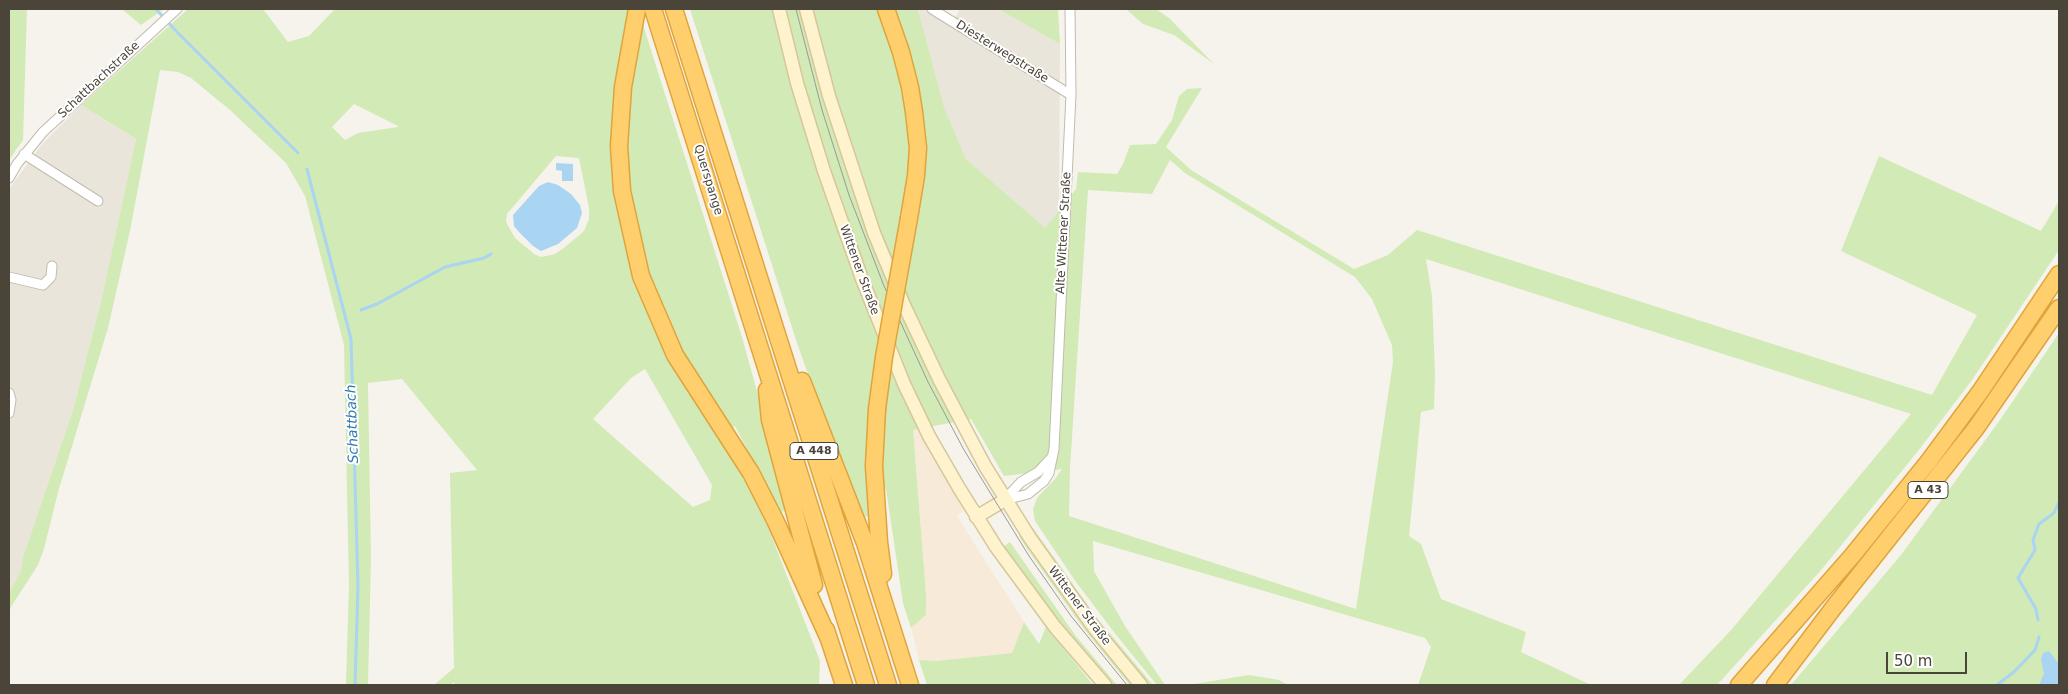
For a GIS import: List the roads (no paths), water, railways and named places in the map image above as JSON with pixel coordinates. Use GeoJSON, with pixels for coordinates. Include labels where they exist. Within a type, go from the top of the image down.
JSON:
{"type":"FeatureCollection","features":[{"type":"Feature","properties":{"kind":"highway"},"geometry":{"type":"LineString","coordinates":[[637,9],[626,60],[619,146],[622,191],[641,276],[675,356],[738,450],[755,480],[829,639]]}},
{"type":"Feature","properties":{"kind":"highway","name":"Querspange"},"geometry":{"type":"LineString","coordinates":[[653,9],[762,351]]}},
{"type":"Feature","properties":{"kind":"highway","name":"Querspange"},"geometry":{"type":"LineString","coordinates":[[674,9],[758,274]]}},
{"type":"Feature","properties":{"kind":"highway"},"geometry":{"type":"LineString","coordinates":[[886,9],[901,52],[910,87],[918,148],[916,176],[884,357],[874,458],[876,508],[890,621]]}},
{"type":"Feature","properties":{"kind":"highway"},"geometry":{"type":"LineString","coordinates":[[758,274],[865,542],[910,685]]}},
{"type":"Feature","properties":{"kind":"highway","name":"A 448"},"geometry":{"type":"LineString","coordinates":[[758,274],[888,685]]}},
{"type":"Feature","properties":{"kind":"highway","name":"A 43"},"geometry":{"type":"LineString","coordinates":[[1739,685],[1852,556],[1929,461],[1980,392],[2059,274]]}},
{"type":"Feature","properties":{"kind":"highway","name":"A 43"},"geometry":{"type":"LineString","coordinates":[[1765,685],[1834,607],[1970,436],[2059,308]]}},
{"type":"Feature","properties":{"kind":"highway"},"geometry":{"type":"LineString","coordinates":[[762,351],[770,420],[795,521],[844,685]]}},
{"type":"Feature","properties":{"kind":"highway","name":"A 448"},"geometry":{"type":"LineString","coordinates":[[762,351],[866,685]]}},
{"type":"Feature","properties":{"kind":"highway"},"geometry":{"type":"LineString","coordinates":[[1775,685],[1834,607]]}},
{"type":"Feature","properties":{"kind":"main road","name":"Wittener Straße"},"geometry":{"type":"LineString","coordinates":[[779,9],[824,172],[875,314],[904,384],[921,419],[976,517],[1015,575],[1050,621],[1105,685]]}},
{"type":"Feature","properties":{"kind":"main road","name":"Wittener Straße"},"geometry":{"type":"LineString","coordinates":[[806,9],[829,96],[848,157],[888,269],[943,387],[1005,500],[1069,594],[1141,685]]}},
{"type":"Feature","properties":{"kind":"main road"},"geometry":{"type":"LineString","coordinates":[[976,517],[1005,500]]}},
{"type":"Feature","properties":{"kind":"street","name":"Schattbachstraße"},"geometry":{"type":"LineString","coordinates":[[9,178],[24,154],[43,132],[177,9]]}},
{"type":"Feature","properties":{"kind":"street","name":"Diesterwegstraße"},"geometry":{"type":"LineString","coordinates":[[932,9],[1071,95]]}},
{"type":"Feature","properties":{"kind":"street","name":"Alte Wittener Straße"},"geometry":{"type":"LineString","coordinates":[[1005,500],[1028,494],[1044,481],[1049,473],[1054,442],[1054,407],[1071,95],[1070,9]]}},
{"type":"Feature","properties":{"kind":"street"},"geometry":{"type":"LineString","coordinates":[[24,154],[98,201]]}},
{"type":"Feature","properties":{"kind":"street"},"geometry":{"type":"LineString","coordinates":[[9,277],[43,284],[50,277],[52,266]]}},
{"type":"Feature","properties":{"kind":"street"},"geometry":{"type":"LineString","coordinates":[[9,393],[11,400],[9,413]]}},
{"type":"Feature","properties":{"kind":"street"},"geometry":{"type":"LineString","coordinates":[[1005,500],[1020,482],[1038,472],[1052,456]]}},
{"type":"Feature","properties":{"kind":"water"},"geometry":{"type":"Polygon","coordinates":[[[556,163],[573,164],[573,181],[562,181],[562,171],[556,170],[556,163]]]}},
{"type":"Feature","properties":{"kind":"water"},"geometry":{"type":"Polygon","coordinates":[[[548,182],[558,185],[571,194],[580,205],[582,213],[577,228],[558,244],[541,251],[533,246],[514,226],[513,215],[539,186],[548,182]]]}},
{"type":"Feature","properties":{"kind":"water"},"geometry":{"type":"Polygon","coordinates":[[[2049,651],[2059,664],[2059,685],[2039,685],[2044,674],[2041,659],[2043,653],[2049,651]]]}},
{"type":"Feature","properties":{"kind":"waterway","name":"Schattbach"},"geometry":{"type":"LineString","coordinates":[[156,9],[298,153]]}},
{"type":"Feature","properties":{"kind":"waterway","name":"Schattbach"},"geometry":{"type":"LineString","coordinates":[[307,169],[351,339],[358,587],[355,685]]}},
{"type":"Feature","properties":{"kind":"waterway"},"geometry":{"type":"LineString","coordinates":[[361,310],[377,304],[445,267],[484,258],[491,254]]}},
{"type":"Feature","properties":{"kind":"waterway"},"geometry":{"type":"LineString","coordinates":[[2038,620],[2036,609],[2018,578],[2035,550],[2033,540],[2039,524],[2054,513],[2059,502]]}},
{"type":"Feature","properties":{"kind":"waterway"},"geometry":{"type":"LineString","coordinates":[[1997,685],[2015,671],[2035,650],[2039,637]]}},
{"type":"Feature","properties":{"kind":"tram line"},"geometry":{"type":"LineString","coordinates":[[796,9],[822,110],[849,195],[884,286],[928,382],[964,450],[1029,556],[1071,616],[1127,685]]}}]}
